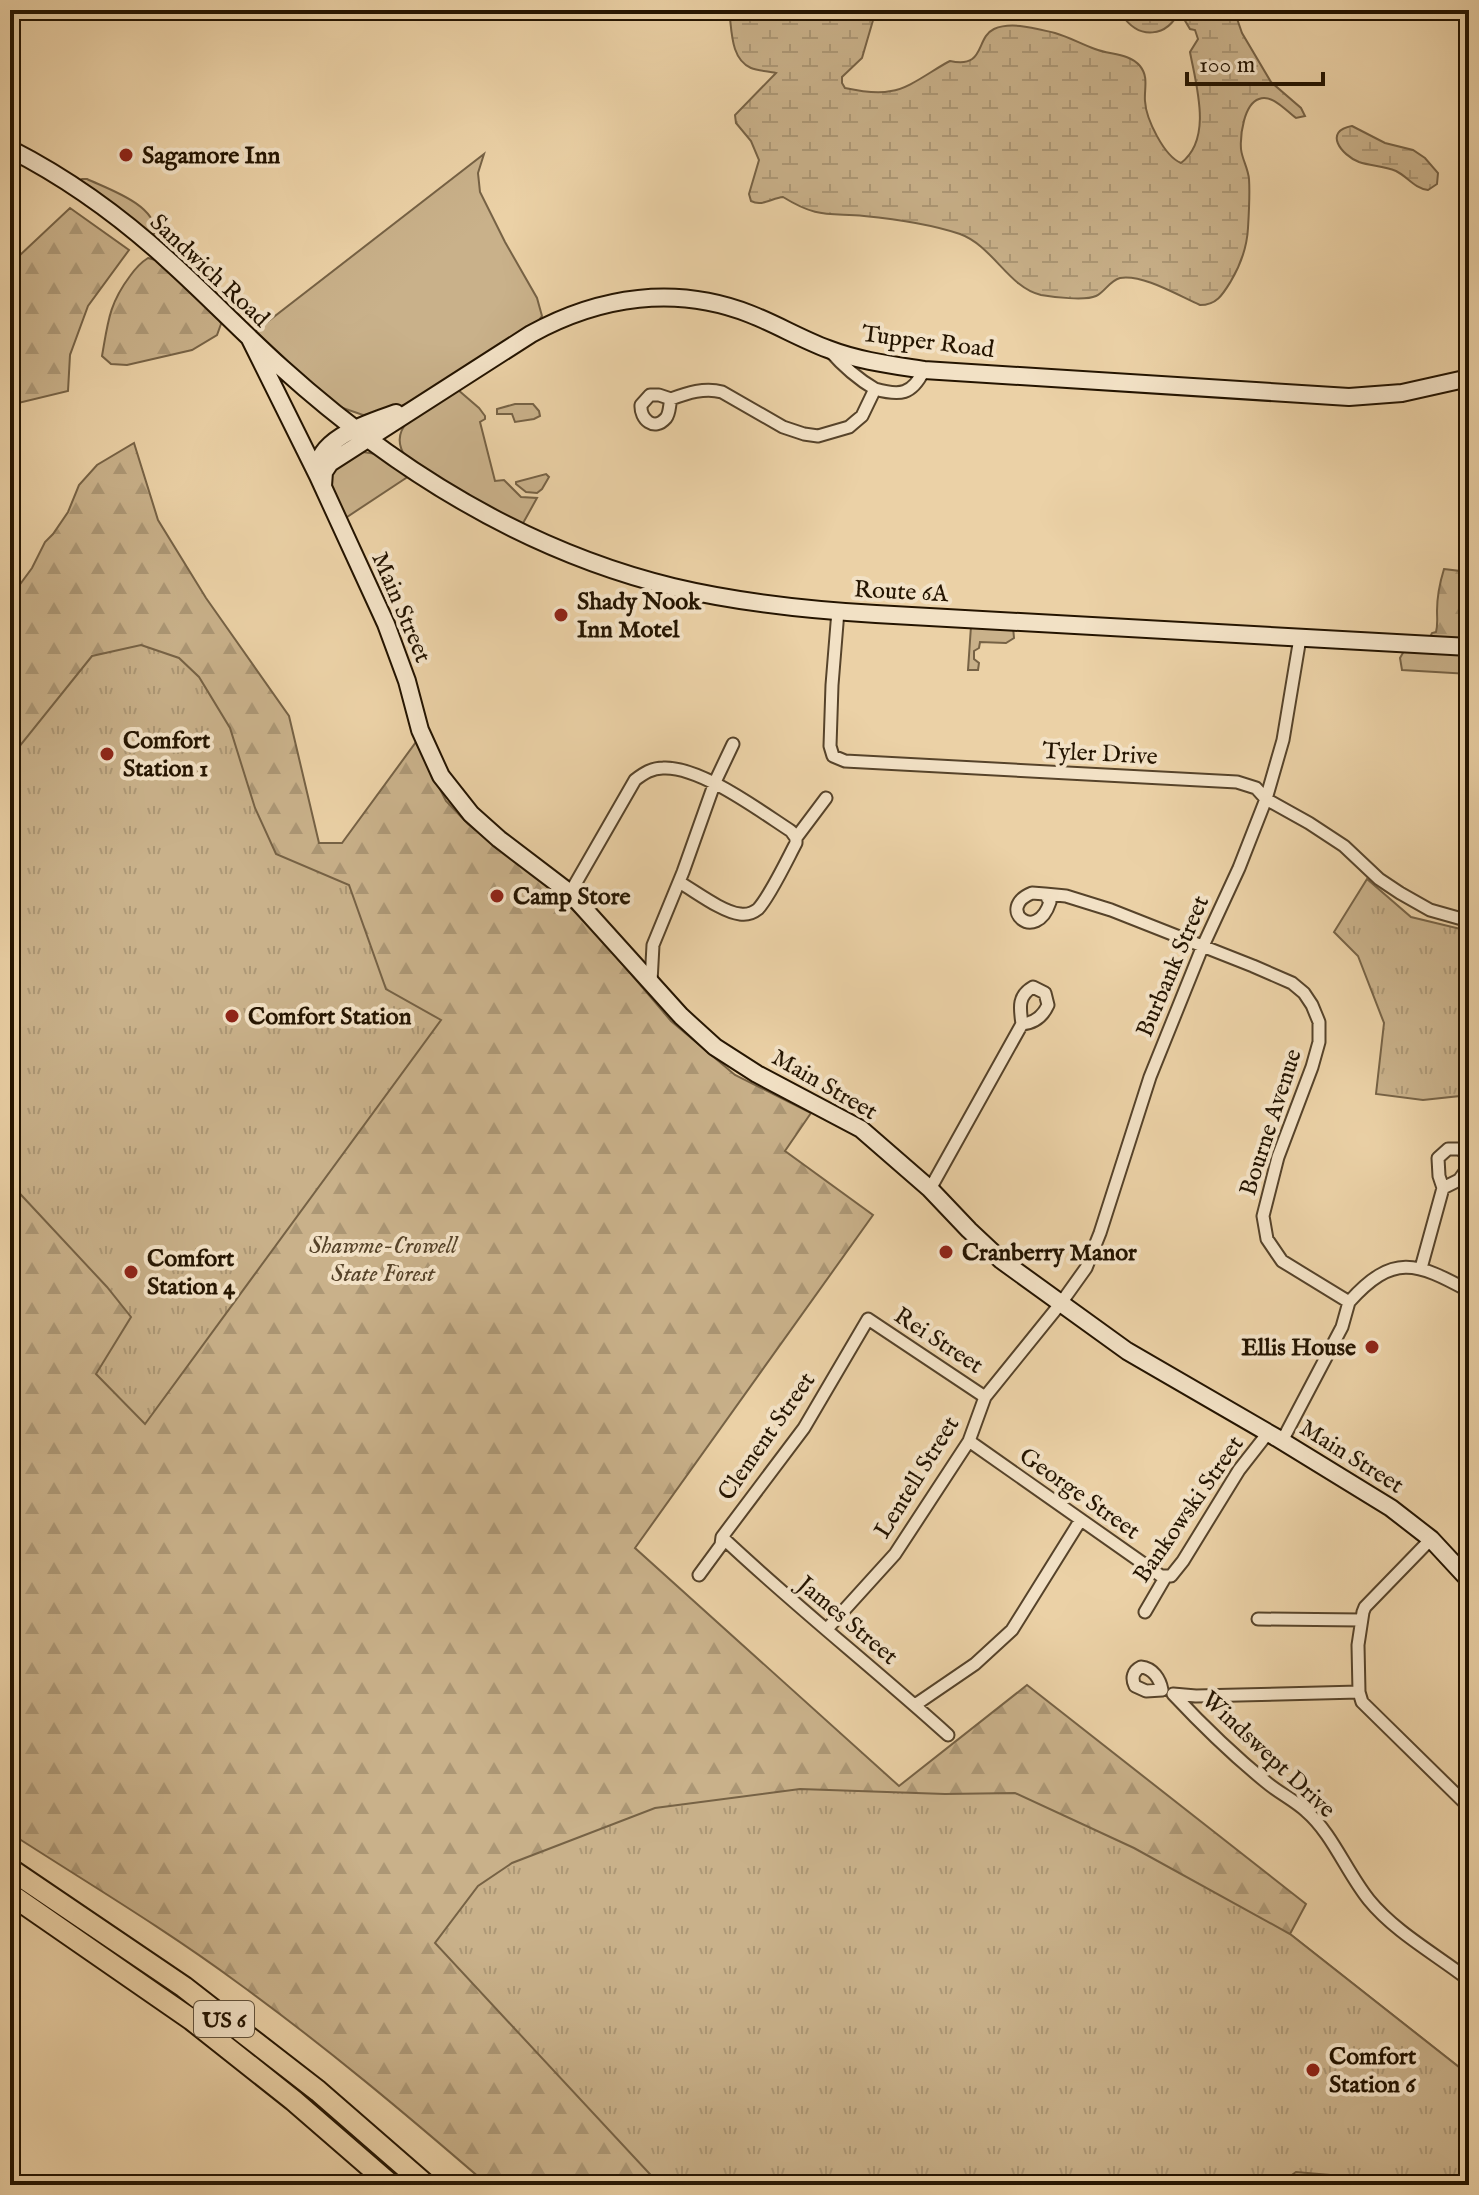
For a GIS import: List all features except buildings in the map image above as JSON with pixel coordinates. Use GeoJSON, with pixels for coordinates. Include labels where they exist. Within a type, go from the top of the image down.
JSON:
{"type":"FeatureCollection","features":[{"type":"Feature","properties":{"kind":"highway","name":"US 6"},"geometry":{"type":"LineString","coordinates":[[10,1869],[184,1987],[318,2091],[426,2185]]}},
{"type":"Feature","properties":{"kind":"highway","name":"US 6"},"geometry":{"type":"LineString","coordinates":[[10,1894],[192,2020],[293,2100],[391,2185]]}},
{"type":"Feature","properties":{"kind":"main road","name":"Sandwich Road"},"geometry":{"type":"LineString","coordinates":[[10,149],[64,180],[146,240],[291,376],[368,439]]}},
{"type":"Feature","properties":{"kind":"main road","name":"Tupper Road"},"geometry":{"type":"LineString","coordinates":[[368,439],[552,322],[617,300],[677,298],[720,304],[829,350],[924,370],[1349,397],[1402,393],[1469,378]]}},
{"type":"Feature","properties":{"kind":"main road","name":"Main Street"},"geometry":{"type":"LineString","coordinates":[[250,339],[386,624],[407,681],[420,730],[441,776],[471,814],[570,893],[698,1033],[725,1054],[861,1129],[930,1189],[1001,1260],[1127,1351],[1391,1508],[1431,1539],[1469,1580]]}},
{"type":"Feature","properties":{"kind":"main road","name":"Tupper Road"},"geometry":{"type":"LineString","coordinates":[[354,429],[416,406]]}},
{"type":"Feature","properties":{"kind":"main road"},"geometry":{"type":"LineString","coordinates":[[399,462],[393,444],[401,418]]}},
{"type":"Feature","properties":{"kind":"main road"},"geometry":{"type":"LineString","coordinates":[[320,481],[317,466],[321,455],[354,429]]}},
{"type":"Feature","properties":{"kind":"main road"},"geometry":{"type":"LineString","coordinates":[[320,481],[327,466],[368,439]]}},
{"type":"Feature","properties":{"kind":"main road","name":"Route 6A"},"geometry":{"type":"LineString","coordinates":[[368,439],[447,493],[497,521],[558,549],[636,577],[741,601],[838,611],[1469,647]]}},
{"type":"Feature","properties":{"kind":"street"},"geometry":{"type":"LineString","coordinates":[[829,350],[844,368],[875,389],[900,393],[911,389],[924,370]]}},
{"type":"Feature","properties":{"kind":"street"},"geometry":{"type":"LineString","coordinates":[[671,399],[714,389],[783,427],[818,436],[849,427],[862,416],[875,389]]}},
{"type":"Feature","properties":{"kind":"street","name":"Tyler Drive"},"geometry":{"type":"LineString","coordinates":[[838,611],[831,715],[830,746],[833,756],[845,761],[1237,782],[1256,788],[1266,799],[1344,846],[1379,879],[1400,893],[1430,910],[1469,921]]}},
{"type":"Feature","properties":{"kind":"street","name":"Burbank Street"},"geometry":{"type":"LineString","coordinates":[[1061,1303],[1086,1268],[1150,1077],[1266,799],[1283,740],[1300,638]]}},
{"type":"Feature","properties":{"kind":"street"},"geometry":{"type":"LineString","coordinates":[[651,982],[653,945],[715,782],[733,744]]}},
{"type":"Feature","properties":{"kind":"street"},"geometry":{"type":"LineString","coordinates":[[570,893],[635,780],[645,771],[664,767],[715,782],[791,831],[796,838]]}},
{"type":"Feature","properties":{"kind":"street"},"geometry":{"type":"LineString","coordinates":[[679,882],[728,911],[742,915],[751,913],[758,908],[781,873],[796,838],[826,798]]}},
{"type":"Feature","properties":{"kind":"street","name":"Bourne Avenue"},"geometry":{"type":"LineString","coordinates":[[1045,894],[1066,896],[1111,910],[1292,983],[1304,993],[1319,1022],[1319,1042],[1278,1157],[1263,1216],[1267,1239],[1282,1261],[1349,1302]]}},
{"type":"Feature","properties":{"kind":"street"},"geometry":{"type":"LineString","coordinates":[[627,956],[653,945]]}},
{"type":"Feature","properties":{"kind":"street"},"geometry":{"type":"LineString","coordinates":[[930,1189],[1022,1024]]}},
{"type":"Feature","properties":{"kind":"street"},"geometry":{"type":"LineString","coordinates":[[1421,1268],[1443,1188],[1438,1158],[1448,1149],[1459,1149],[1466,1153],[1469,1165],[1459,1180],[1443,1188]]}},
{"type":"Feature","properties":{"kind":"street"},"geometry":{"type":"LineString","coordinates":[[1275,1437],[1342,1327],[1349,1302],[1366,1283],[1384,1272],[1402,1267],[1421,1268],[1469,1291]]}},
{"type":"Feature","properties":{"kind":"street","name":"Lentell Street"},"geometry":{"type":"LineString","coordinates":[[827,1629],[895,1554],[969,1441],[985,1397],[1061,1303]]}},
{"type":"Feature","properties":{"kind":"street","name":"Rei Street"},"geometry":{"type":"LineString","coordinates":[[868,1319],[985,1397]]}},
{"type":"Feature","properties":{"kind":"street","name":"Clement Street"},"geometry":{"type":"LineString","coordinates":[[699,1575],[721,1545],[722,1537],[804,1428],[868,1319]]}},
{"type":"Feature","properties":{"kind":"street","name":"Bankowski Street"},"geometry":{"type":"LineString","coordinates":[[1145,1612],[1166,1576],[1171,1576],[1183,1561],[1239,1470],[1275,1437]]}},
{"type":"Feature","properties":{"kind":"street","name":"George Street"},"geometry":{"type":"LineString","coordinates":[[969,1441],[1080,1521],[1161,1576],[1166,1576]]}},
{"type":"Feature","properties":{"kind":"street"},"geometry":{"type":"LineString","coordinates":[[915,1705],[975,1664],[1012,1630],[1080,1521]]}},
{"type":"Feature","properties":{"kind":"street","name":"James Street"},"geometry":{"type":"LineString","coordinates":[[722,1537],[776,1588],[948,1735]]}},
{"type":"Feature","properties":{"kind":"street"},"geometry":{"type":"LineString","coordinates":[[1431,1539],[1365,1607],[1358,1645],[1359,1692],[1362,1702],[1469,1807]]}},
{"type":"Feature","properties":{"kind":"street"},"geometry":{"type":"LineString","coordinates":[[1258,1619],[1361,1620]]}},
{"type":"Feature","properties":{"kind":"street","name":"Windswept Drive"},"geometry":{"type":"LineString","coordinates":[[1359,1692],[1196,1696],[1167,1692],[1218,1742],[1307,1811],[1355,1882],[1389,1921],[1469,1980]]}},
{"type":"Feature","properties":{"kind":"green space"},"geometry":{"type":"Polygon","coordinates":[[[729,10],[876,10],[862,58],[842,77],[845,88],[862,91],[898,90],[950,61],[969,61],[975,57],[988,33],[1001,27],[1024,26],[1055,33],[1095,49],[1125,56],[1143,70],[1146,109],[1152,127],[1168,153],[1181,163],[1191,153],[1197,140],[1200,111],[1190,52],[1198,39],[1195,30],[1190,29],[1184,19],[1185,10],[1234,10],[1242,33],[1271,82],[1301,108],[1305,116],[1296,118],[1274,101],[1264,98],[1254,102],[1246,113],[1241,143],[1249,179],[1246,242],[1235,275],[1215,301],[1200,305],[1150,282],[1129,278],[1116,279],[1091,297],[1041,295],[1019,284],[982,248],[960,234],[900,220],[822,213],[783,197],[763,203],[751,201],[749,194],[759,160],[751,141],[736,123],[735,115],[776,73],[751,68],[739,58],[733,43],[729,10]]]}},
{"type":"Feature","properties":{"kind":"green space"},"geometry":{"type":"Polygon","coordinates":[[[1125,10],[1180,10],[1168,26],[1144,32],[1136,29],[1122,15],[1125,10]]]}},
{"type":"Feature","properties":{"kind":"green space"},"geometry":{"type":"Polygon","coordinates":[[[1352,126],[1385,143],[1413,150],[1425,158],[1438,173],[1437,184],[1428,190],[1423,189],[1396,171],[1352,159],[1341,149],[1337,138],[1343,129],[1352,126]]]}},
{"type":"Feature","properties":{"kind":"green space"},"geometry":{"type":"Polygon","coordinates":[[[484,154],[478,173],[480,192],[537,298],[542,316],[539,320],[414,401],[382,413],[363,415],[337,406],[253,333],[484,154]]]}},
{"type":"Feature","properties":{"kind":"green space"},"geometry":{"type":"Polygon","coordinates":[[[82,179],[118,193],[140,206],[154,223],[155,233],[151,235],[78,181],[82,179]]]}},
{"type":"Feature","properties":{"kind":"green space"},"geometry":{"type":"Polygon","coordinates":[[[70,208],[129,250],[88,306],[70,355],[68,391],[10,405],[10,251],[19,256],[70,208]]]}},
{"type":"Feature","properties":{"kind":"green space"},"geometry":{"type":"Polygon","coordinates":[[[148,258],[159,261],[220,318],[221,324],[217,335],[192,350],[127,365],[111,364],[102,356],[113,305],[132,273],[148,258]]]}},
{"type":"Feature","properties":{"kind":"green space"},"geometry":{"type":"Polygon","coordinates":[[[457,389],[485,416],[480,422],[495,481],[504,480],[521,497],[537,498],[522,525],[488,509],[405,456],[400,444],[406,424],[414,415],[457,389]]]}},
{"type":"Feature","properties":{"kind":"green space"},"geometry":{"type":"Polygon","coordinates":[[[515,404],[533,404],[540,416],[515,422],[512,414],[497,414],[497,409],[515,404]]]}},
{"type":"Feature","properties":{"kind":"green space","name":"Shawme-Crowell State Forest"},"geometry":{"type":"Polygon","coordinates":[[[134,443],[158,520],[206,598],[289,716],[319,843],[342,843],[416,742],[446,801],[468,824],[566,903],[597,934],[671,1021],[735,1075],[811,1113],[785,1151],[873,1215],[635,1548],[899,1786],[1027,1685],[1306,1904],[1290,1934],[1469,2075],[1469,2185],[488,2185],[365,2081],[238,1983],[10,1833],[10,598],[68,512],[79,485],[97,465],[134,443]]]}},
{"type":"Feature","properties":{"kind":"green space"},"geometry":{"type":"Polygon","coordinates":[[[363,452],[376,454],[409,476],[344,519],[327,479],[331,469],[363,452]]]}},
{"type":"Feature","properties":{"kind":"green space"},"geometry":{"type":"Polygon","coordinates":[[[546,474],[549,477],[537,493],[526,492],[516,484],[516,482],[546,474]]]}},
{"type":"Feature","properties":{"kind":"green space"},"geometry":{"type":"Polygon","coordinates":[[[1444,569],[1460,571],[1462,585],[1469,595],[1469,640],[1430,637],[1437,629],[1438,595],[1444,569]]]}},
{"type":"Feature","properties":{"kind":"green space"},"geometry":{"type":"Polygon","coordinates":[[[971,626],[1013,627],[1014,638],[1006,643],[980,642],[979,648],[974,651],[974,659],[979,663],[978,670],[968,670],[971,626]]]}},
{"type":"Feature","properties":{"kind":"green space"},"geometry":{"type":"Polygon","coordinates":[[[141,645],[179,658],[199,677],[230,728],[255,808],[276,854],[349,885],[386,989],[441,1020],[145,1424],[96,1374],[131,1317],[10,1183],[10,758],[92,656],[141,645]]]}},
{"type":"Feature","properties":{"kind":"green space"},"geometry":{"type":"Polygon","coordinates":[[[1404,651],[1469,653],[1469,674],[1402,670],[1400,658],[1404,651]]]}},
{"type":"Feature","properties":{"kind":"green space"},"geometry":{"type":"Polygon","coordinates":[[[1367,879],[1411,917],[1469,931],[1469,1095],[1423,1100],[1376,1094],[1384,1023],[1358,956],[1334,932],[1367,879]]]}},
{"type":"Feature","properties":{"kind":"green space"},"geometry":{"type":"Polygon","coordinates":[[[800,1789],[1015,1793],[1134,1848],[1290,1934],[1469,2075],[1469,2185],[1373,2185],[1365,2178],[1296,2172],[1278,2185],[660,2185],[435,1943],[478,1886],[512,1863],[655,1808],[800,1789]]]}},
{"type":"Feature","properties":{"kind":"place","name":"Sagamore Inn"},"geometry":{"type":"Point","coordinates":[126,155]}},
{"type":"Feature","properties":{"kind":"place","name":"Shady Nook Inn Motel"},"geometry":{"type":"Point","coordinates":[561,615]}},
{"type":"Feature","properties":{"kind":"place","name":"Comfort Station 1"},"geometry":{"type":"Point","coordinates":[107,754]}},
{"type":"Feature","properties":{"kind":"place","name":"Camp Store"},"geometry":{"type":"Point","coordinates":[497,896]}},
{"type":"Feature","properties":{"kind":"place","name":"Comfort Station"},"geometry":{"type":"Point","coordinates":[232,1016]}},
{"type":"Feature","properties":{"kind":"place","name":"Cranberry Manor"},"geometry":{"type":"Point","coordinates":[946,1252]}},
{"type":"Feature","properties":{"kind":"place","name":"Comfort Station 4"},"geometry":{"type":"Point","coordinates":[131,1272]}},
{"type":"Feature","properties":{"kind":"place","name":"Ellis House"},"geometry":{"type":"Point","coordinates":[1372,1347]}},
{"type":"Feature","properties":{"kind":"place","name":"Comfort Station 6"},"geometry":{"type":"Point","coordinates":[1313,2070]}}]}
